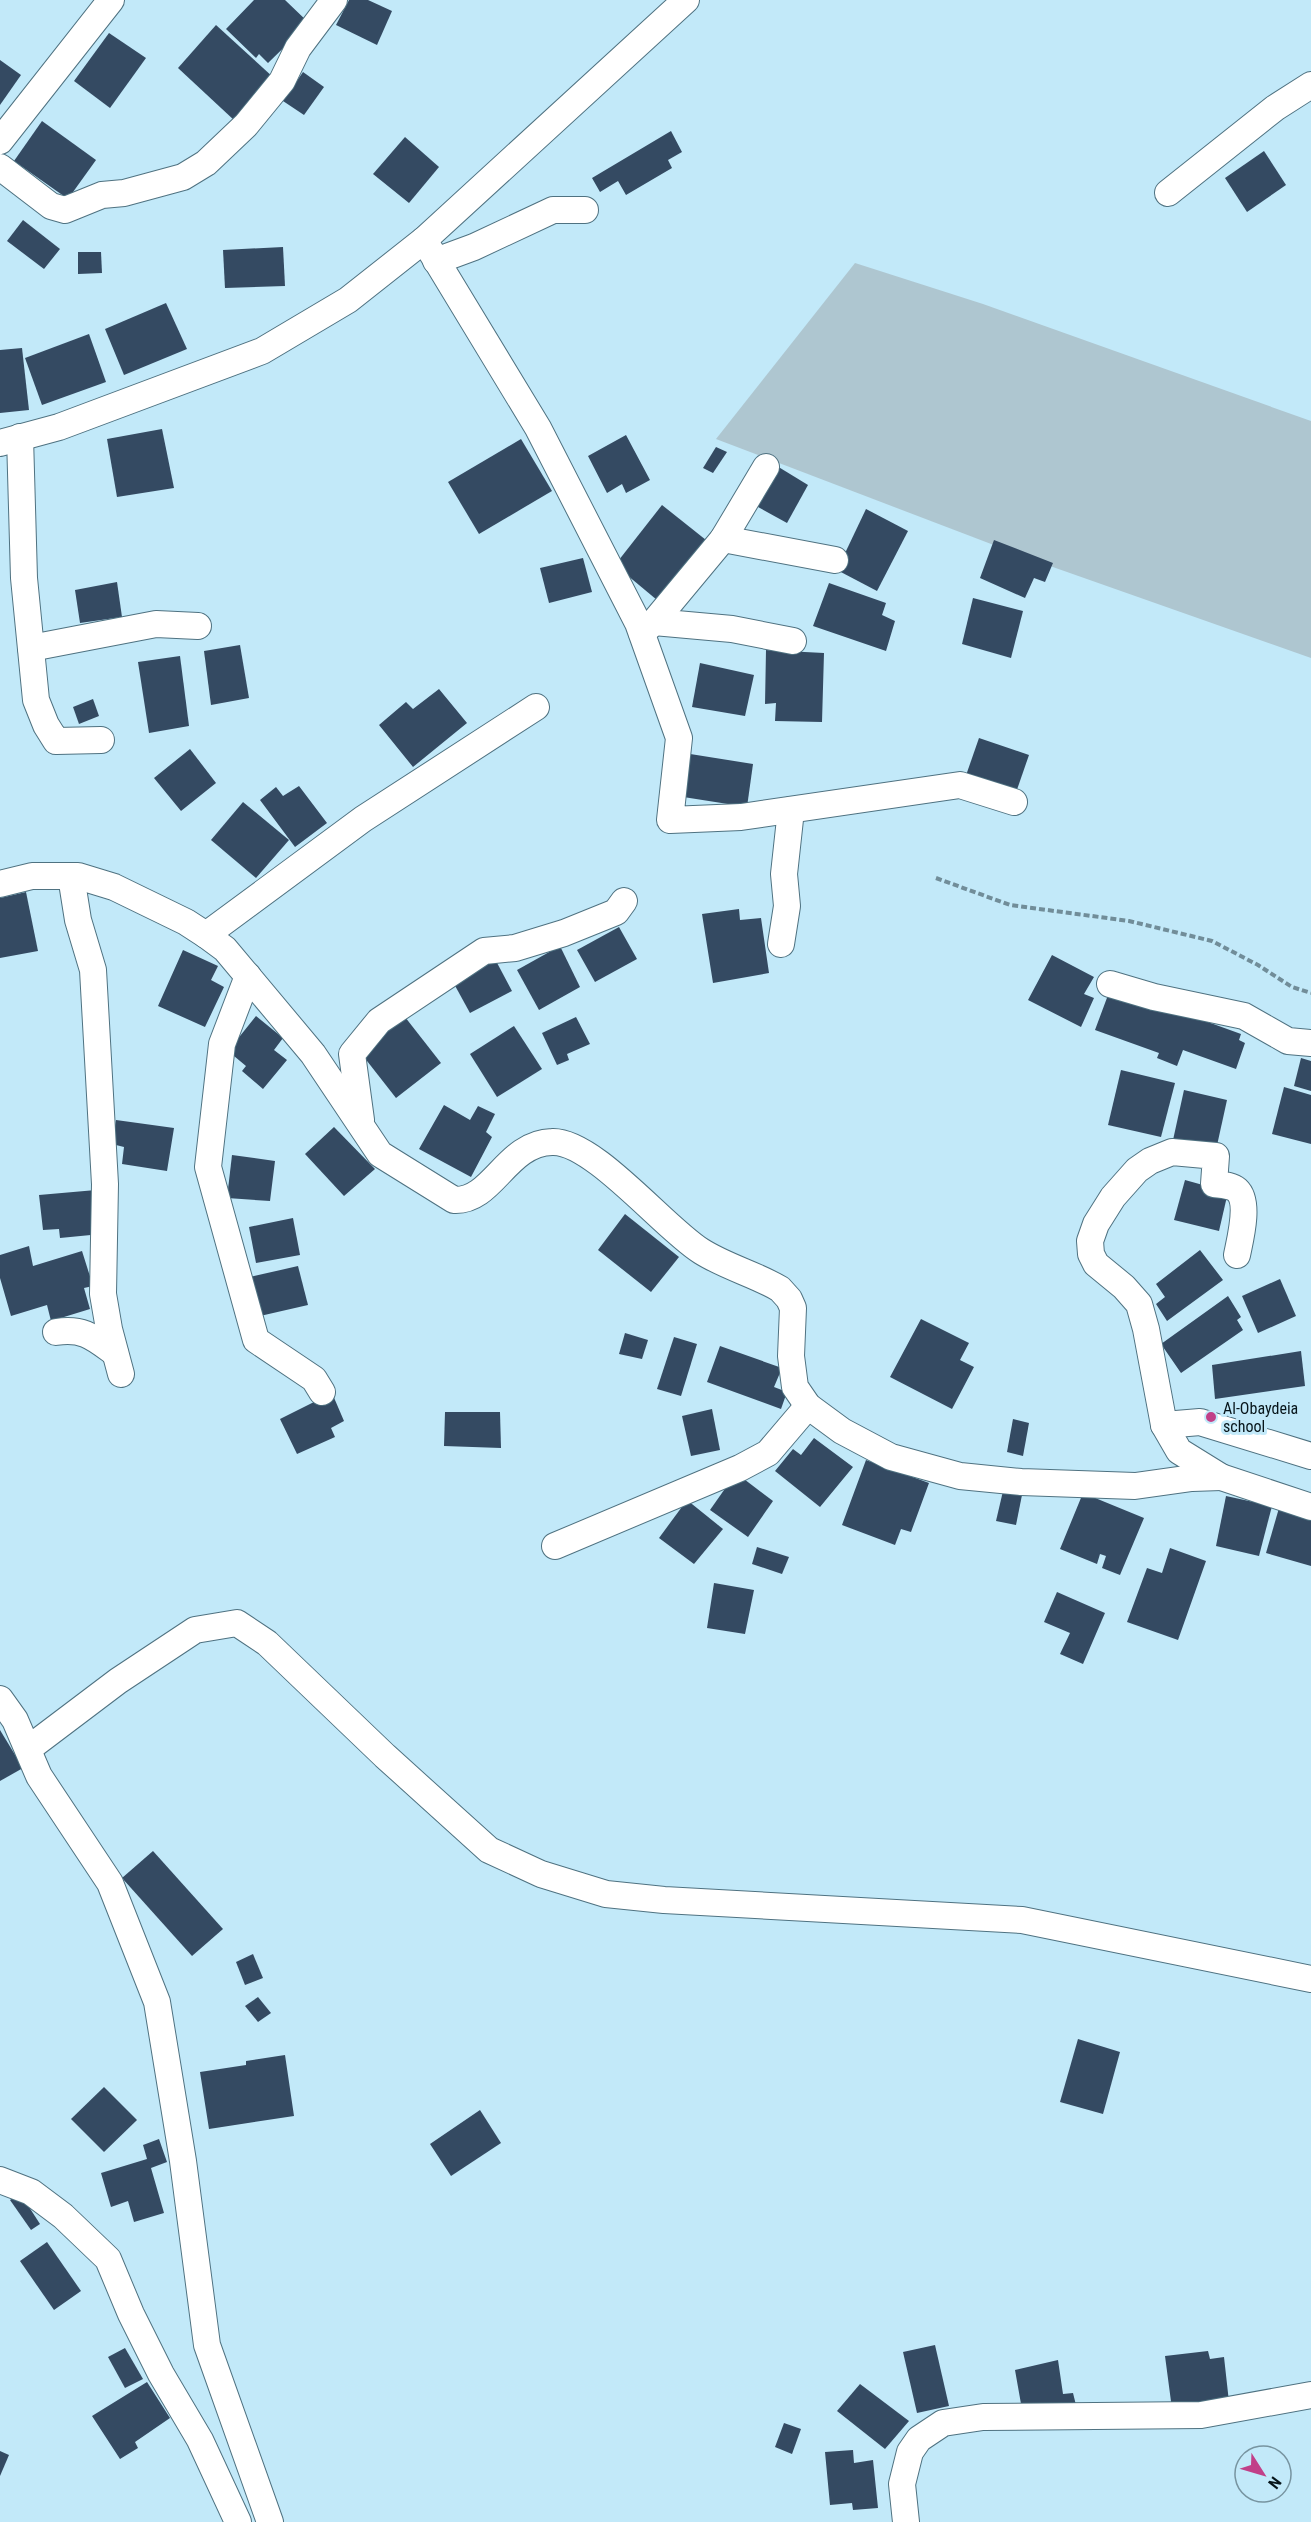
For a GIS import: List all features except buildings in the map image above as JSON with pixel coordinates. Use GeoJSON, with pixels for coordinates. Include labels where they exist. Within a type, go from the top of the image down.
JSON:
{"type":"FeatureCollection","features":[{"type":"Feature","properties":{"kind":"street"},"geometry":{"type":"LineString","coordinates":[[0,141],[111,0]]}},
{"type":"Feature","properties":{"kind":"street"},"geometry":{"type":"LineString","coordinates":[[0,167],[51,206],[65,210],[102,195],[124,193],[183,177],[206,163],[246,125],[282,81],[298,48],[334,0]]}},
{"type":"Feature","properties":{"kind":"street"},"geometry":{"type":"LineString","coordinates":[[101,740],[56,741],[46,725],[36,700],[10,440],[59,427],[262,351],[430,250],[686,0]]}},
{"type":"Feature","properties":{"kind":"street"},"geometry":{"type":"LineString","coordinates":[[1168,193],[1275,108],[1311,85]]}},
{"type":"Feature","properties":{"kind":"street"},"geometry":{"type":"LineString","coordinates":[[430,250],[474,248],[553,210],[585,210]]}},
{"type":"Feature","properties":{"kind":"street"},"geometry":{"type":"LineString","coordinates":[[430,250],[538,428],[648,628],[679,738],[670,820],[741,817],[960,785],[1014,802]]}},
{"type":"Feature","properties":{"kind":"street"},"geometry":{"type":"LineString","coordinates":[[648,628],[723,539],[766,467]]}},
{"type":"Feature","properties":{"kind":"street"},"geometry":{"type":"LineString","coordinates":[[723,539],[835,560]]}},
{"type":"Feature","properties":{"kind":"street"},"geometry":{"type":"LineString","coordinates":[[31,648],[156,624],[198,626]]}},
{"type":"Feature","properties":{"kind":"street"},"geometry":{"type":"LineString","coordinates":[[648,628],[732,629],[793,641]]}},
{"type":"Feature","properties":{"kind":"street"},"geometry":{"type":"LineString","coordinates":[[206,935],[363,819],[536,707]]}},
{"type":"Feature","properties":{"kind":"street"},"geometry":{"type":"LineString","coordinates":[[781,944],[787,906],[784,874],[791,810]]}},
{"type":"Feature","properties":{"kind":"street"},"geometry":{"type":"LineString","coordinates":[[0,884],[32,876],[71,876],[114,886],[206,935],[225,949],[312,1054],[380,1154],[454,1200],[466,1201],[478,1194],[510,1160],[531,1146],[553,1142],[576,1148],[702,1252],[780,1289],[789,1299],[794,1318],[792,1375],[795,1387],[808,1406],[842,1431],[891,1457],[960,1476],[1021,1482],[1135,1486],[1221,1476]]}},
{"type":"Feature","properties":{"kind":"street"},"geometry":{"type":"LineString","coordinates":[[56,1332],[70,1330],[89,1333],[118,1363],[103,1294],[105,1184],[93,970],[78,920],[71,876]]}},
{"type":"Feature","properties":{"kind":"street"},"geometry":{"type":"LineString","coordinates":[[362,1126],[352,1054],[379,1021],[484,951],[515,948],[564,933],[616,912],[624,901]]}},
{"type":"Feature","properties":{"kind":"street"},"geometry":{"type":"LineString","coordinates":[[248,976],[222,1044],[208,1167],[257,1347],[314,1379],[322,1392]]}},
{"type":"Feature","properties":{"kind":"street"},"geometry":{"type":"LineString","coordinates":[[1110,984],[1244,1016],[1288,1041],[1311,1043]]}},
{"type":"Feature","properties":{"kind":"street"},"geometry":{"type":"LineString","coordinates":[[1237,1255],[1242,1231],[1244,1200],[1237,1190],[1229,1186],[1214,1184],[1215,1156],[1172,1152],[1150,1161],[1137,1170],[1113,1197],[1095,1224],[1090,1240],[1091,1254],[1096,1264],[1124,1287],[1139,1304],[1164,1425],[1179,1451],[1221,1476],[1311,1507]]}},
{"type":"Feature","properties":{"kind":"street"},"geometry":{"type":"LineString","coordinates":[[555,1546],[768,1454],[808,1406]]}},
{"type":"Feature","properties":{"kind":"street"},"geometry":{"type":"LineString","coordinates":[[1164,1425],[1200,1422],[1311,1456]]}},
{"type":"Feature","properties":{"kind":"street"},"geometry":{"type":"LineString","coordinates":[[28,1749],[118,1681],[195,1630],[237,1623],[267,1643],[385,1756],[489,1850],[541,1874],[606,1894],[664,1900],[1022,1920],[1311,1980]]}},
{"type":"Feature","properties":{"kind":"street"},"geometry":{"type":"LineString","coordinates":[[0,1699],[15,1720],[39,1776],[110,1883],[157,2002],[183,2161],[207,2345],[270,2522]]}},
{"type":"Feature","properties":{"kind":"street"},"geometry":{"type":"LineString","coordinates":[[0,2180],[31,2192],[63,2216],[108,2259],[131,2314],[161,2374],[200,2440],[238,2522]]}},
{"type":"Feature","properties":{"kind":"street"},"geometry":{"type":"LineString","coordinates":[[906,2522],[902,2484],[910,2452],[918,2439],[943,2422],[983,2417],[1201,2415],[1311,2395]]}},
{"type":"Feature","properties":{"kind":"path"},"geometry":{"type":"LineString","coordinates":[[936,878],[1010,905],[1129,921],[1212,941],[1258,965],[1292,987],[1311,993]]}},
{"type":"Feature","properties":{"kind":"shaded area"},"geometry":{"type":"Polygon","coordinates":[[[855,263],[983,304],[1311,421],[1311,658],[1033,560],[716,439],[855,263]]]}},
{"type":"Feature","properties":{"kind":"place","name":"Al-Obaydeia school"},"geometry":{"type":"Point","coordinates":[1211,1417]}}]}
